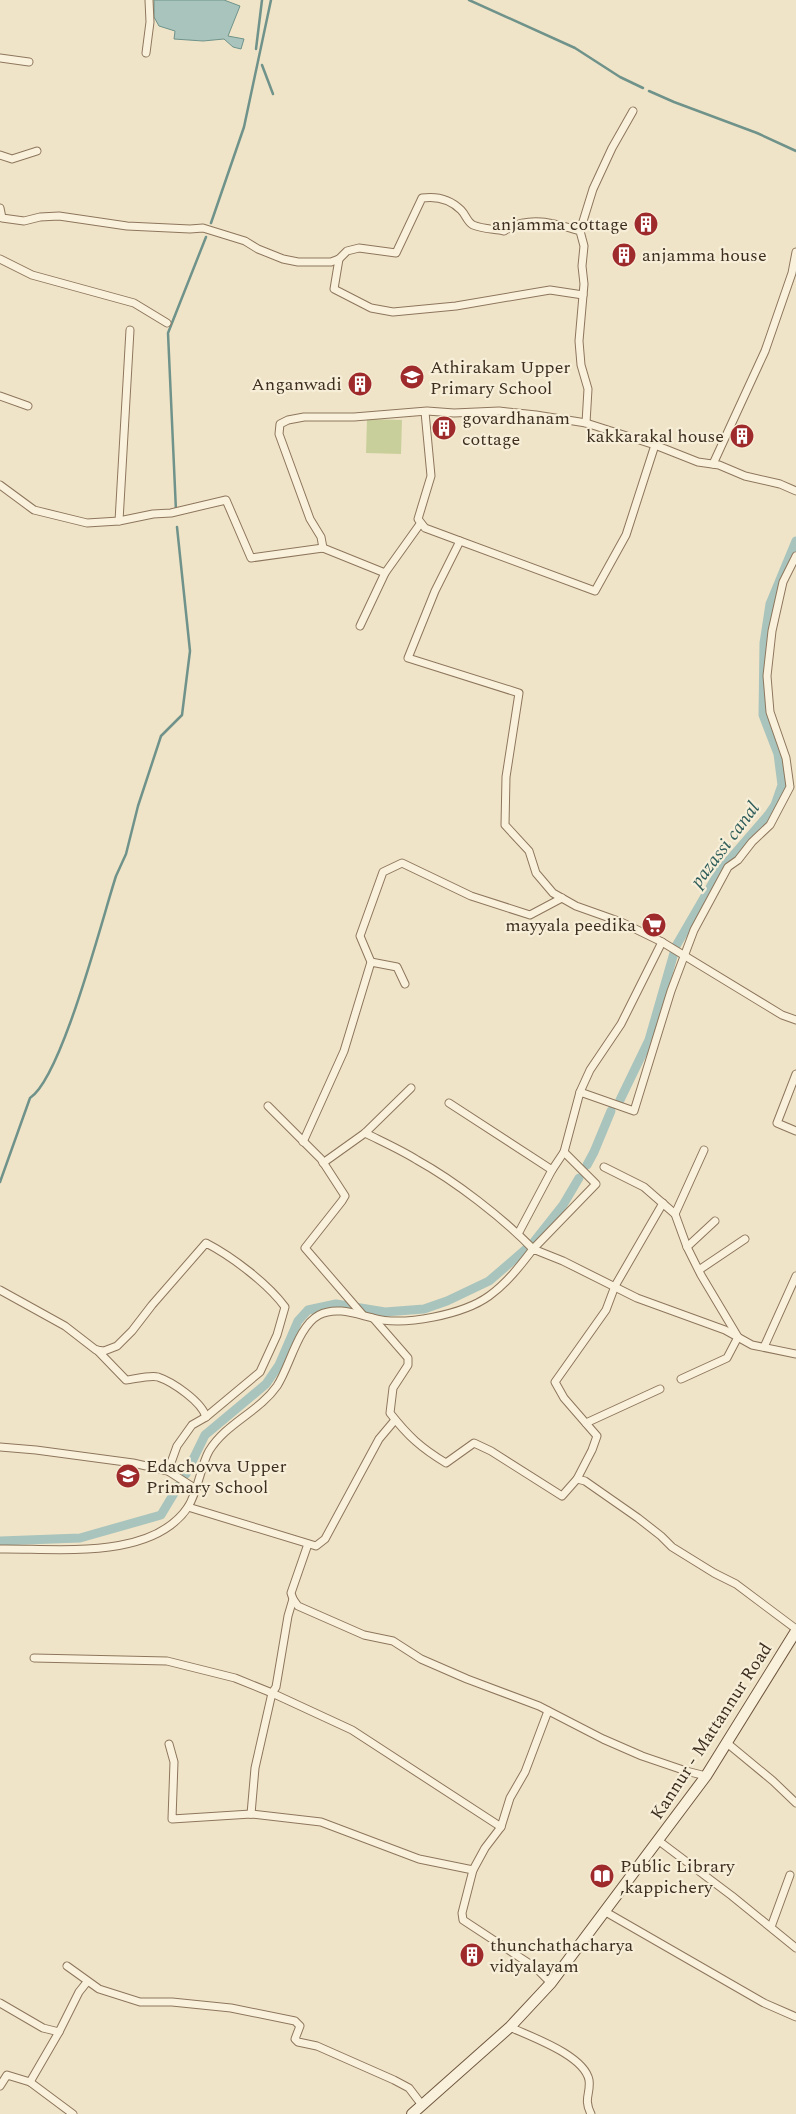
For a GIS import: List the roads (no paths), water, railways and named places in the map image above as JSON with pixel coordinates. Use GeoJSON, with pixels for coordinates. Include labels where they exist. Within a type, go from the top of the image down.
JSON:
{"type":"FeatureCollection","features":[{"type":"Feature","properties":{"kind":"main road","name":"Kannur - Mattannur Road"},"geometry":{"type":"LineString","coordinates":[[412,2114],[510,2027],[551,1982],[659,1841],[706,1776],[796,1630]]}},
{"type":"Feature","properties":{"kind":"street"},"geometry":{"type":"LineString","coordinates":[[146,52],[150,22],[149,0]]}},
{"type":"Feature","properties":{"kind":"street"},"geometry":{"type":"LineString","coordinates":[[0,58],[29,62]]}},
{"type":"Feature","properties":{"kind":"street"},"geometry":{"type":"LineString","coordinates":[[586,423],[588,389],[581,365],[579,340],[584,295],[582,266],[584,246],[580,232],[593,188],[612,148],[633,111]]}},
{"type":"Feature","properties":{"kind":"street"},"geometry":{"type":"LineString","coordinates":[[0,155],[12,159],[37,151]]}},
{"type":"Feature","properties":{"kind":"street"},"geometry":{"type":"LineString","coordinates":[[0,208],[2,218],[24,220],[58,216],[127,226],[203,228],[245,240],[258,249],[283,259],[315,263],[331,262],[339,259],[347,251],[359,248],[396,253],[422,198],[433,196],[445,200],[462,210],[467,220],[473,225],[504,231],[513,225],[532,221],[552,222],[580,232]]}},
{"type":"Feature","properties":{"kind":"street"},"geometry":{"type":"LineString","coordinates":[[713,464],[766,351],[792,273],[796,252]]}},
{"type":"Feature","properties":{"kind":"street"},"geometry":{"type":"LineString","coordinates":[[0,259],[32,275],[134,303],[166,323]]}},
{"type":"Feature","properties":{"kind":"street"},"geometry":{"type":"LineString","coordinates":[[339,259],[334,289],[371,308],[393,312],[456,306],[550,290],[584,295]]}},
{"type":"Feature","properties":{"kind":"street"},"geometry":{"type":"LineString","coordinates":[[119,521],[130,330]]}},
{"type":"Feature","properties":{"kind":"street"},"geometry":{"type":"LineString","coordinates":[[0,396],[28,406]]}},
{"type":"Feature","properties":{"kind":"street"},"geometry":{"type":"LineString","coordinates":[[323,548],[321,537],[310,519],[280,434],[280,424],[288,420],[304,417],[354,417],[424,412],[454,413],[499,410],[586,423],[655,445],[698,462],[713,464],[745,476],[780,484],[796,491]]}},
{"type":"Feature","properties":{"kind":"street"},"geometry":{"type":"LineString","coordinates":[[424,412],[430,476],[418,519],[420,524],[425,528],[595,591],[626,535],[655,445]]}},
{"type":"Feature","properties":{"kind":"street"},"geometry":{"type":"LineString","coordinates":[[0,485],[34,510],[87,523],[119,521],[153,514],[171,513],[226,500],[252,558],[323,548],[385,573]]}},
{"type":"Feature","properties":{"kind":"street"},"geometry":{"type":"LineString","coordinates":[[360,626],[385,573],[420,524]]}},
{"type":"Feature","properties":{"kind":"street"},"geometry":{"type":"LineString","coordinates":[[460,541],[435,591],[408,658],[519,693],[506,777],[505,825],[529,851],[536,873],[553,893],[576,906],[620,922],[665,944],[782,1015],[796,1020]]}},
{"type":"Feature","properties":{"kind":"street"},"geometry":{"type":"LineString","coordinates":[[580,1092],[634,1111],[683,956],[709,900],[728,867],[738,860],[752,842],[770,825],[790,787],[786,758],[770,712],[767,676],[772,631],[783,582],[796,556]]}},
{"type":"Feature","properties":{"kind":"street"},"geometry":{"type":"LineString","coordinates":[[303,1142],[344,1051],[371,962],[360,936],[383,872],[402,863],[471,896],[530,915],[562,898]]}},
{"type":"Feature","properties":{"kind":"street"},"geometry":{"type":"LineString","coordinates":[[518,1234],[552,1170],[564,1152],[580,1092],[590,1070],[621,1024],[665,944]]}},
{"type":"Feature","properties":{"kind":"street"},"geometry":{"type":"LineString","coordinates":[[371,962],[397,967],[404,984]]}},
{"type":"Feature","properties":{"kind":"street"},"geometry":{"type":"LineString","coordinates":[[796,1074],[777,1123],[796,1131]]}},
{"type":"Feature","properties":{"kind":"street"},"geometry":{"type":"LineString","coordinates":[[323,1163],[366,1134],[411,1088]]}},
{"type":"Feature","properties":{"kind":"street"},"geometry":{"type":"LineString","coordinates":[[449,1103],[552,1170]]}},
{"type":"Feature","properties":{"kind":"street"},"geometry":{"type":"LineString","coordinates":[[268,1106],[323,1163],[345,1196],[305,1248],[362,1314]]}},
{"type":"Feature","properties":{"kind":"street"},"geometry":{"type":"LineString","coordinates":[[366,1134],[443,1175],[518,1234],[533,1249],[637,1298],[725,1330],[752,1345],[796,1354]]}},
{"type":"Feature","properties":{"kind":"street"},"geometry":{"type":"LineString","coordinates":[[675,1214],[704,1150]]}},
{"type":"Feature","properties":{"kind":"street"},"geometry":{"type":"LineString","coordinates":[[0,1549],[107,1547],[132,1543],[169,1527],[188,1507],[208,1452],[221,1434],[268,1398],[278,1384],[308,1323],[319,1315],[334,1310],[362,1314],[374,1319],[409,1322],[470,1306],[490,1296],[512,1277],[533,1249],[596,1184],[564,1152]]}},
{"type":"Feature","properties":{"kind":"street"},"geometry":{"type":"LineString","coordinates":[[604,1167],[644,1187],[675,1214],[698,1270],[738,1337]]}},
{"type":"Feature","properties":{"kind":"street"},"geometry":{"type":"LineString","coordinates":[[374,1319],[408,1358],[408,1365],[392,1388],[390,1413],[407,1436],[423,1449],[446,1463],[474,1443],[491,1451],[562,1496],[576,1479],[592,1450],[597,1436],[564,1398],[555,1382],[581,1348],[606,1310],[615,1286],[663,1203]]}},
{"type":"Feature","properties":{"kind":"street"},"geometry":{"type":"LineString","coordinates":[[687,1247],[715,1221]]}},
{"type":"Feature","properties":{"kind":"street"},"geometry":{"type":"LineString","coordinates":[[698,1270],[745,1239]]}},
{"type":"Feature","properties":{"kind":"street"},"geometry":{"type":"LineString","coordinates":[[96,1350],[104,1351],[117,1346],[206,1244],[216,1248],[276,1296],[285,1307],[277,1335],[260,1372],[206,1418],[192,1425],[177,1446],[168,1471]]}},
{"type":"Feature","properties":{"kind":"street"},"geometry":{"type":"LineString","coordinates":[[764,1348],[796,1276]]}},
{"type":"Feature","properties":{"kind":"street"},"geometry":{"type":"LineString","coordinates":[[0,1290],[65,1326],[96,1350],[126,1380],[157,1377],[193,1398],[204,1410],[206,1418]]}},
{"type":"Feature","properties":{"kind":"street"},"geometry":{"type":"LineString","coordinates":[[681,1379],[727,1358],[738,1337]]}},
{"type":"Feature","properties":{"kind":"street"},"geometry":{"type":"LineString","coordinates":[[586,1423],[660,1389]]}},
{"type":"Feature","properties":{"kind":"street"},"geometry":{"type":"LineString","coordinates":[[188,1507],[316,1546],[325,1539],[379,1439],[395,1420]]}},
{"type":"Feature","properties":{"kind":"street"},"geometry":{"type":"LineString","coordinates":[[0,1447],[133,1463],[168,1471],[196,1489]]}},
{"type":"Feature","properties":{"kind":"street"},"geometry":{"type":"LineString","coordinates":[[576,1479],[585,1482],[615,1501],[661,1536],[672,1547],[714,1574],[736,1584],[796,1630]]}},
{"type":"Feature","properties":{"kind":"street"},"geometry":{"type":"LineString","coordinates":[[308,1544],[291,1593],[298,1606],[364,1635],[393,1642],[421,1659],[548,1711],[603,1739],[642,1756],[706,1776]]}},
{"type":"Feature","properties":{"kind":"street"},"geometry":{"type":"LineString","coordinates":[[251,1814],[255,1768],[272,1693],[278,1681],[288,1616],[293,1599]]}},
{"type":"Feature","properties":{"kind":"street"},"geometry":{"type":"LineString","coordinates":[[34,1658],[167,1661],[235,1678],[352,1730],[501,1827]]}},
{"type":"Feature","properties":{"kind":"street"},"geometry":{"type":"LineString","coordinates":[[548,1711],[530,1760],[510,1798],[501,1827],[485,1848],[473,1870],[462,1913],[463,1920],[536,1968],[551,1982]]}},
{"type":"Feature","properties":{"kind":"street"},"geometry":{"type":"LineString","coordinates":[[727,1743],[773,1781],[796,1804]]}},
{"type":"Feature","properties":{"kind":"street"},"geometry":{"type":"LineString","coordinates":[[169,1744],[174,1762],[172,1819],[251,1814],[321,1822],[419,1858],[473,1870]]}},
{"type":"Feature","properties":{"kind":"street"},"geometry":{"type":"LineString","coordinates":[[659,1841],[732,1896],[796,1948]]}},
{"type":"Feature","properties":{"kind":"street"},"geometry":{"type":"LineString","coordinates":[[770,1927],[790,1875]]}},
{"type":"Feature","properties":{"kind":"street"},"geometry":{"type":"LineString","coordinates":[[604,1911],[764,2003],[796,2017]]}},
{"type":"Feature","properties":{"kind":"street"},"geometry":{"type":"LineString","coordinates":[[67,1966],[87,1982],[112,1994],[140,2002],[172,2002],[231,2008],[295,2021],[300,2026],[296,2039],[298,2042],[317,2046],[394,2080],[409,2088],[422,2105]]}},
{"type":"Feature","properties":{"kind":"street"},"geometry":{"type":"LineString","coordinates":[[30,2082],[59,2032],[79,1992],[87,1982]]}},
{"type":"Feature","properties":{"kind":"street"},"geometry":{"type":"LineString","coordinates":[[0,2003],[43,2028],[59,2032]]}},
{"type":"Feature","properties":{"kind":"street"},"geometry":{"type":"LineString","coordinates":[[510,2027],[557,2049],[581,2066],[589,2081],[586,2100],[592,2114]]}},
{"type":"Feature","properties":{"kind":"street"},"geometry":{"type":"LineString","coordinates":[[0,2086],[7,2075],[30,2082],[73,2114]]}},
{"type":"Feature","properties":{"kind":"water"},"geometry":{"type":"Polygon","coordinates":[[[154,0],[224,0],[240,6],[228,36],[244,39],[241,49],[233,47],[224,39],[203,41],[174,39],[175,31],[159,26],[154,17],[154,0]]]}},
{"type":"Feature","properties":{"kind":"waterway"},"geometry":{"type":"LineString","coordinates":[[256,49],[262,0]]}},
{"type":"Feature","properties":{"kind":"waterway"},"geometry":{"type":"LineString","coordinates":[[211,223],[244,127],[271,0]]}},
{"type":"Feature","properties":{"kind":"waterway"},"geometry":{"type":"LineString","coordinates":[[469,0],[575,48],[620,77],[643,88]]}},
{"type":"Feature","properties":{"kind":"waterway"},"geometry":{"type":"LineString","coordinates":[[262,65],[273,94]]}},
{"type":"Feature","properties":{"kind":"waterway"},"geometry":{"type":"LineString","coordinates":[[649,91],[757,133],[796,151]]}},
{"type":"Feature","properties":{"kind":"waterway"},"geometry":{"type":"LineString","coordinates":[[176,511],[168,333],[206,237]]}},
{"type":"Feature","properties":{"kind":"waterway"},"geometry":{"type":"LineString","coordinates":[[0,1182],[30,1098],[42,1084],[68,1030],[116,876],[126,854],[138,806],[161,736],[182,715],[190,651],[177,527]]}},
{"type":"Feature","properties":{"kind":"waterway","name":"pazassi canal"},"geometry":{"type":"LineString","coordinates":[[620,1100],[649,1040],[676,946],[719,872],[775,805],[782,785],[778,754],[763,715],[764,643],[770,604],[796,541]]}},
{"type":"Feature","properties":{"kind":"waterway","name":"pazassi canal"},"geometry":{"type":"LineString","coordinates":[[587,1165],[611,1111]]}},
{"type":"Feature","properties":{"kind":"waterway","name":"pazassi canal"},"geometry":{"type":"LineString","coordinates":[[186,1474],[205,1435],[266,1384],[279,1365],[298,1321],[308,1310],[336,1304],[385,1312],[424,1309],[447,1301],[489,1281],[533,1243],[563,1205],[579,1178]]}},
{"type":"Feature","properties":{"kind":"waterway","name":"pazassi canal"},"geometry":{"type":"LineString","coordinates":[[0,1541],[80,1538],[161,1515],[179,1485]]}},
{"type":"Feature","properties":{"kind":"place","name":"anjamma cottage"},"geometry":{"type":"Point","coordinates":[646,224]}},
{"type":"Feature","properties":{"kind":"place","name":"anjamma house"},"geometry":{"type":"Point","coordinates":[624,255]}},
{"type":"Feature","properties":{"kind":"place","name":"Athirakam Upper Primary School"},"geometry":{"type":"Point","coordinates":[412,377]}},
{"type":"Feature","properties":{"kind":"place","name":"Anganwadi"},"geometry":{"type":"Point","coordinates":[360,384]}},
{"type":"Feature","properties":{"kind":"place","name":"govardhanam cottage"},"geometry":{"type":"Point","coordinates":[444,428]}},
{"type":"Feature","properties":{"kind":"place","name":"kakkarakal house"},"geometry":{"type":"Point","coordinates":[742,436]}},
{"type":"Feature","properties":{"kind":"place","name":"mayyala peedika"},"geometry":{"type":"Point","coordinates":[654,925]}},
{"type":"Feature","properties":{"kind":"place","name":"Edachovva Upper Primary School"},"geometry":{"type":"Point","coordinates":[128,1476]}},
{"type":"Feature","properties":{"kind":"place","name":"Public Library ,kappichery"},"geometry":{"type":"Point","coordinates":[602,1876]}},
{"type":"Feature","properties":{"kind":"place","name":"thunchathacharya vidyalayam"},"geometry":{"type":"Point","coordinates":[472,1955]}}]}
